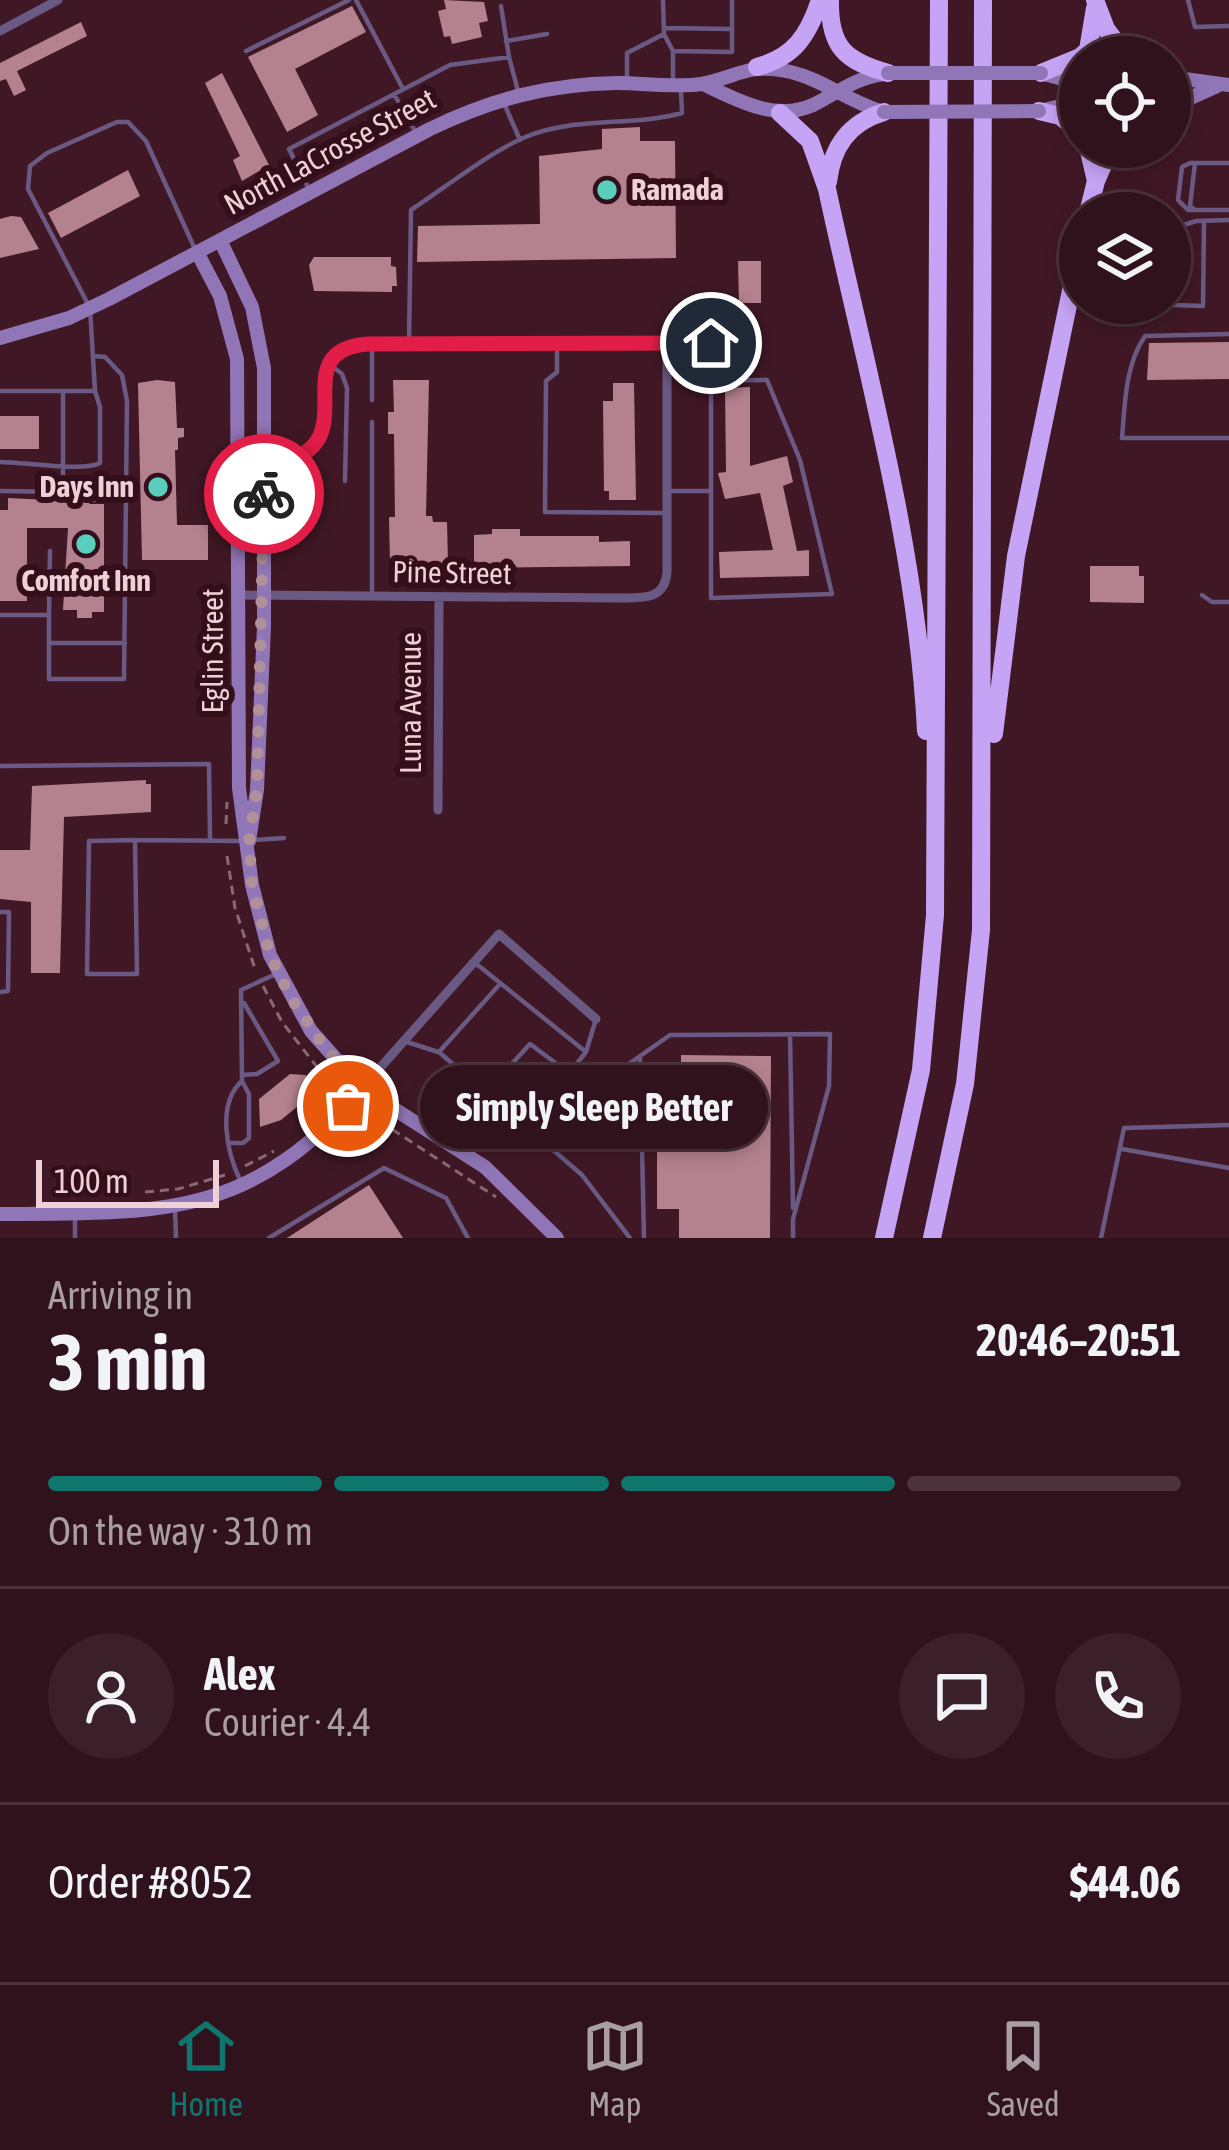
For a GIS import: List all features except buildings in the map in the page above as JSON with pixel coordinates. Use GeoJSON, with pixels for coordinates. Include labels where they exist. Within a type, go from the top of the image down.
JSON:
{"type":"FeatureCollection","features":[{"type":"Feature","properties":{"kind":"highway"},"geometry":{"type":"LineString","coordinates":[[758,67],[794,51],[820,0]]}},
{"type":"Feature","properties":{"kind":"highway"},"geometry":{"type":"LineString","coordinates":[[830,0],[841,50],[856,64],[888,73]]}},
{"type":"Feature","properties":{"kind":"highway"},"geometry":{"type":"LineString","coordinates":[[884,1238],[921,1070],[935,915],[939,0]]}},
{"type":"Feature","properties":{"kind":"highway"},"geometry":{"type":"LineString","coordinates":[[983,0],[984,859]]}},
{"type":"Feature","properties":{"kind":"highway"},"geometry":{"type":"LineString","coordinates":[[1095,2],[1111,36]]}},
{"type":"Feature","properties":{"kind":"highway"},"geometry":{"type":"LineString","coordinates":[[1090,36],[1095,2]]}},
{"type":"Feature","properties":{"kind":"highway"},"geometry":{"type":"LineString","coordinates":[[1041,73],[1059,66]]}},
{"type":"Feature","properties":{"kind":"highway"},"geometry":{"type":"LineString","coordinates":[[1039,111],[1059,116]]}},
{"type":"Feature","properties":{"kind":"highway"},"geometry":{"type":"LineString","coordinates":[[827,189],[831,157],[845,134],[867,117],[884,112]]}},
{"type":"Feature","properties":{"kind":"highway"},"geometry":{"type":"LineString","coordinates":[[780,113],[810,142],[827,189],[914,607],[926,717],[935,915]]}},
{"type":"Feature","properties":{"kind":"highway"},"geometry":{"type":"LineString","coordinates":[[1093,168],[1096,181]]}},
{"type":"Feature","properties":{"kind":"highway"},"geometry":{"type":"LineString","coordinates":[[1093,192],[1102,168]]}},
{"type":"Feature","properties":{"kind":"highway"},"geometry":{"type":"LineString","coordinates":[[932,1238],[971,1045],[998,677],[1010,594],[1064,324]]}},
{"type":"Feature","properties":{"kind":"street"},"geometry":{"type":"LineString","coordinates":[[0,16],[3,29],[58,0]]}},
{"type":"Feature","properties":{"kind":"street"},"geometry":{"type":"LineString","coordinates":[[758,67],[794,73],[855,105],[884,112],[1039,111],[1059,106]]}},
{"type":"Feature","properties":{"kind":"street","name":"North LaCrosse Street"},"geometry":{"type":"LineString","coordinates":[[0,338],[90,308],[418,136],[502,98],[569,85],[703,84],[758,67]]}},
{"type":"Feature","properties":{"kind":"street"},"geometry":{"type":"LineString","coordinates":[[780,113],[808,107],[855,79],[888,73],[1041,73],[1059,78]]}},
{"type":"Feature","properties":{"kind":"street"},"geometry":{"type":"LineString","coordinates":[[1191,81],[1223,86]]}},
{"type":"Feature","properties":{"kind":"street","name":"North LaCrosse Street"},"geometry":{"type":"LineString","coordinates":[[703,84],[780,113]]}},
{"type":"Feature","properties":{"kind":"street"},"geometry":{"type":"LineString","coordinates":[[1191,99],[1223,86]]}},
{"type":"Feature","properties":{"kind":"street","name":"Eglin Street"},"geometry":{"type":"LineString","coordinates":[[220,240],[259,328],[265,389],[265,595],[257,790],[249,841]]}},
{"type":"Feature","properties":{"kind":"street","name":"Eglin Street"},"geometry":{"type":"LineString","coordinates":[[197,252],[220,296],[235,342],[240,465],[239,788],[256,909],[278,973],[311,1031],[363,1087],[485,1167],[557,1238]]}},
{"type":"Feature","properties":{"kind":"street"},"geometry":{"type":"LineString","coordinates":[[667,343],[667,513]]}},
{"type":"Feature","properties":{"kind":"street"},"geometry":{"type":"LineString","coordinates":[[240,465],[300,459],[317,443],[325,420],[328,364],[345,347],[715,343]]}},
{"type":"Feature","properties":{"kind":"street","name":"Pine Street"},"geometry":{"type":"LineString","coordinates":[[240,595],[641,598],[662,591],[667,582],[667,513]]}},
{"type":"Feature","properties":{"kind":"street","name":"Luna Avenue"},"geometry":{"type":"LineString","coordinates":[[438,810],[439,597]]}},
{"type":"Feature","properties":{"kind":"street"},"geometry":{"type":"LineString","coordinates":[[0,1214],[175,1208],[243,1186],[299,1153],[499,934],[596,1019]]}},
{"type":"Feature","properties":{"kind":"lane"},"geometry":{"type":"LineString","coordinates":[[246,51],[353,0],[403,89]]}},
{"type":"Feature","properties":{"kind":"lane"},"geometry":{"type":"LineString","coordinates":[[409,344],[411,210],[520,140],[605,121],[682,113],[674,51],[664,31],[664,0]]}},
{"type":"Feature","properties":{"kind":"lane"},"geometry":{"type":"LineString","coordinates":[[674,51],[732,52],[732,0]]}},
{"type":"Feature","properties":{"kind":"lane"},"geometry":{"type":"LineString","coordinates":[[1188,0],[1195,28],[1229,26]]}},
{"type":"Feature","properties":{"kind":"lane"},"geometry":{"type":"LineString","coordinates":[[501,7],[519,93]]}},
{"type":"Feature","properties":{"kind":"lane"},"geometry":{"type":"LineString","coordinates":[[627,83],[627,53],[664,31],[732,29]]}},
{"type":"Feature","properties":{"kind":"lane"},"geometry":{"type":"LineString","coordinates":[[506,41],[548,34]]}},
{"type":"Feature","properties":{"kind":"lane"},"geometry":{"type":"LineString","coordinates":[[311,192],[290,149],[450,65],[509,57]]}},
{"type":"Feature","properties":{"kind":"lane"},"geometry":{"type":"LineString","coordinates":[[394,94],[418,136]]}},
{"type":"Feature","properties":{"kind":"lane"},"geometry":{"type":"LineString","coordinates":[[502,98],[520,140]]}},
{"type":"Feature","properties":{"kind":"lane"},"geometry":{"type":"LineString","coordinates":[[0,462],[46,462],[88,469],[100,464],[100,406],[94,391],[90,308],[28,189],[30,166],[47,153],[117,122],[128,122],[146,141],[197,252]]}},
{"type":"Feature","properties":{"kind":"lane"},"geometry":{"type":"LineString","coordinates":[[1195,163],[1189,201],[1195,210]]}},
{"type":"Feature","properties":{"kind":"lane"},"geometry":{"type":"LineString","coordinates":[[1229,163],[1182,167],[1178,196],[1184,207],[1229,210]]}},
{"type":"Feature","properties":{"kind":"lane"},"geometry":{"type":"LineString","coordinates":[[1204,221],[1203,306],[1172,305],[1175,228],[1204,221],[1229,220]]}},
{"type":"Feature","properties":{"kind":"lane"},"geometry":{"type":"LineString","coordinates":[[1229,334],[1145,336],[1137,348],[1126,391],[1122,438],[1229,438]]}},
{"type":"Feature","properties":{"kind":"lane"},"geometry":{"type":"LineString","coordinates":[[557,343],[557,372],[546,382],[545,512],[667,513]]}},
{"type":"Feature","properties":{"kind":"lane"},"geometry":{"type":"LineString","coordinates":[[711,381],[767,380],[800,460],[832,594],[711,598],[711,381],[715,343]]}},
{"type":"Feature","properties":{"kind":"lane"},"geometry":{"type":"LineString","coordinates":[[372,344],[372,400]]}},
{"type":"Feature","properties":{"kind":"lane"},"geometry":{"type":"LineString","coordinates":[[50,551],[49,679],[124,679],[125,386],[113,363],[92,356]]}},
{"type":"Feature","properties":{"kind":"lane"},"geometry":{"type":"LineString","coordinates":[[328,364],[342,374],[347,388],[345,481]]}},
{"type":"Feature","properties":{"kind":"lane"},"geometry":{"type":"LineString","coordinates":[[0,391],[94,391]]}},
{"type":"Feature","properties":{"kind":"lane"},"geometry":{"type":"LineString","coordinates":[[63,391],[63,491],[70,500]]}},
{"type":"Feature","properties":{"kind":"lane"},"geometry":{"type":"LineString","coordinates":[[372,422],[372,596]]}},
{"type":"Feature","properties":{"kind":"lane"},"geometry":{"type":"LineString","coordinates":[[94,500],[126,484]]}},
{"type":"Feature","properties":{"kind":"lane"},"geometry":{"type":"LineString","coordinates":[[667,490],[711,490]]}},
{"type":"Feature","properties":{"kind":"lane"},"geometry":{"type":"LineString","coordinates":[[0,491],[63,491]]}},
{"type":"Feature","properties":{"kind":"lane"},"geometry":{"type":"LineString","coordinates":[[1202,595],[1212,602],[1229,602]]}},
{"type":"Feature","properties":{"kind":"lane"},"geometry":{"type":"LineString","coordinates":[[0,615],[50,615]]}},
{"type":"Feature","properties":{"kind":"lane"},"geometry":{"type":"LineString","coordinates":[[50,643],[125,644]]}},
{"type":"Feature","properties":{"kind":"lane"},"geometry":{"type":"LineString","coordinates":[[0,766],[209,764],[210,839]]}},
{"type":"Feature","properties":{"kind":"lane"},"geometry":{"type":"LineString","coordinates":[[136,840],[137,974],[87,974],[89,841],[136,840],[210,839],[249,841],[284,838]]}},
{"type":"Feature","properties":{"kind":"lane"},"geometry":{"type":"LineString","coordinates":[[0,911],[9,912],[9,932],[8,992],[0,992]]}},
{"type":"Feature","properties":{"kind":"lane"},"geometry":{"type":"LineString","coordinates":[[475,962],[586,1052]]}},
{"type":"Feature","properties":{"kind":"lane"},"geometry":{"type":"LineString","coordinates":[[228,1143],[249,1138],[249,1094],[242,1078],[241,990],[278,973]]}},
{"type":"Feature","properties":{"kind":"lane"},"geometry":{"type":"LineString","coordinates":[[439,1052],[500,984]]}},
{"type":"Feature","properties":{"kind":"lane"},"geometry":{"type":"LineString","coordinates":[[241,998],[278,1061],[242,1078],[228,1101],[228,1143],[243,1186]]}},
{"type":"Feature","properties":{"kind":"lane"},"geometry":{"type":"LineString","coordinates":[[404,1040],[439,1052],[524,1122],[533,1119],[586,1052],[596,1019]]}},
{"type":"Feature","properties":{"kind":"lane"},"geometry":{"type":"LineString","coordinates":[[790,1034],[793,1238]]}},
{"type":"Feature","properties":{"kind":"lane"},"geometry":{"type":"LineString","coordinates":[[630,1238],[582,1175],[553,1148],[616,1073],[670,1035],[830,1034],[829,1086],[793,1219]]}},
{"type":"Feature","properties":{"kind":"lane"},"geometry":{"type":"LineString","coordinates":[[485,1093],[530,1044],[569,1073]]}},
{"type":"Feature","properties":{"kind":"lane"},"geometry":{"type":"LineString","coordinates":[[640,1056],[644,1238]]}},
{"type":"Feature","properties":{"kind":"lane"},"geometry":{"type":"LineString","coordinates":[[1101,1238],[1124,1128],[1229,1125]]}},
{"type":"Feature","properties":{"kind":"lane"},"geometry":{"type":"LineString","coordinates":[[1120,1149],[1229,1168]]}},
{"type":"Feature","properties":{"kind":"lane"},"geometry":{"type":"LineString","coordinates":[[269,1238],[384,1168],[446,1198],[468,1238]]}},
{"type":"Feature","properties":{"kind":"lane"},"geometry":{"type":"LineString","coordinates":[[175,1208],[176,1238]]}},
{"type":"Feature","properties":{"kind":"lane"},"geometry":{"type":"LineString","coordinates":[[75,1213],[75,1238]]}},
{"type":"Feature","properties":{"kind":"path"},"geometry":{"type":"LineString","coordinates":[[227,856],[235,908],[260,981],[283,1022],[335,1090],[334,1099],[303,1129]]}},
{"type":"Feature","properties":{"kind":"path"},"geometry":{"type":"LineString","coordinates":[[367,1113],[506,1205]]}},
{"type":"Feature","properties":{"kind":"path"},"geometry":{"type":"LineString","coordinates":[[146,1192],[178,1189],[235,1171],[275,1150]]}},
{"type":"Feature","properties":{"kind":"way so far"},"geometry":{"type":"LineString","coordinates":[[264,494],[257,790],[249,841],[252,885],[270,955],[291,998],[311,1031],[363,1087],[348,1106]]}},
{"type":"Feature","properties":{"kind":"place","name":"Ramada"},"geometry":{"type":"Point","coordinates":[607,190]}},
{"type":"Feature","properties":{"kind":"place","name":"Days Inn"},"geometry":{"type":"Point","coordinates":[158,487]}},
{"type":"Feature","properties":{"kind":"place","name":"Comfort Inn"},"geometry":{"type":"Point","coordinates":[86,544]}},
{"type":"Feature","properties":{"kind":"place","name":"Simply Sleep Better"},"geometry":{"type":"Point","coordinates":[348,1106]}},
{"type":"Feature","properties":{"kind":"route"},"geometry":{"type":"LineString","coordinates":[[264,494],[264,464],[300,459],[321,436],[328,364],[345,347],[711,343]]}}]}
